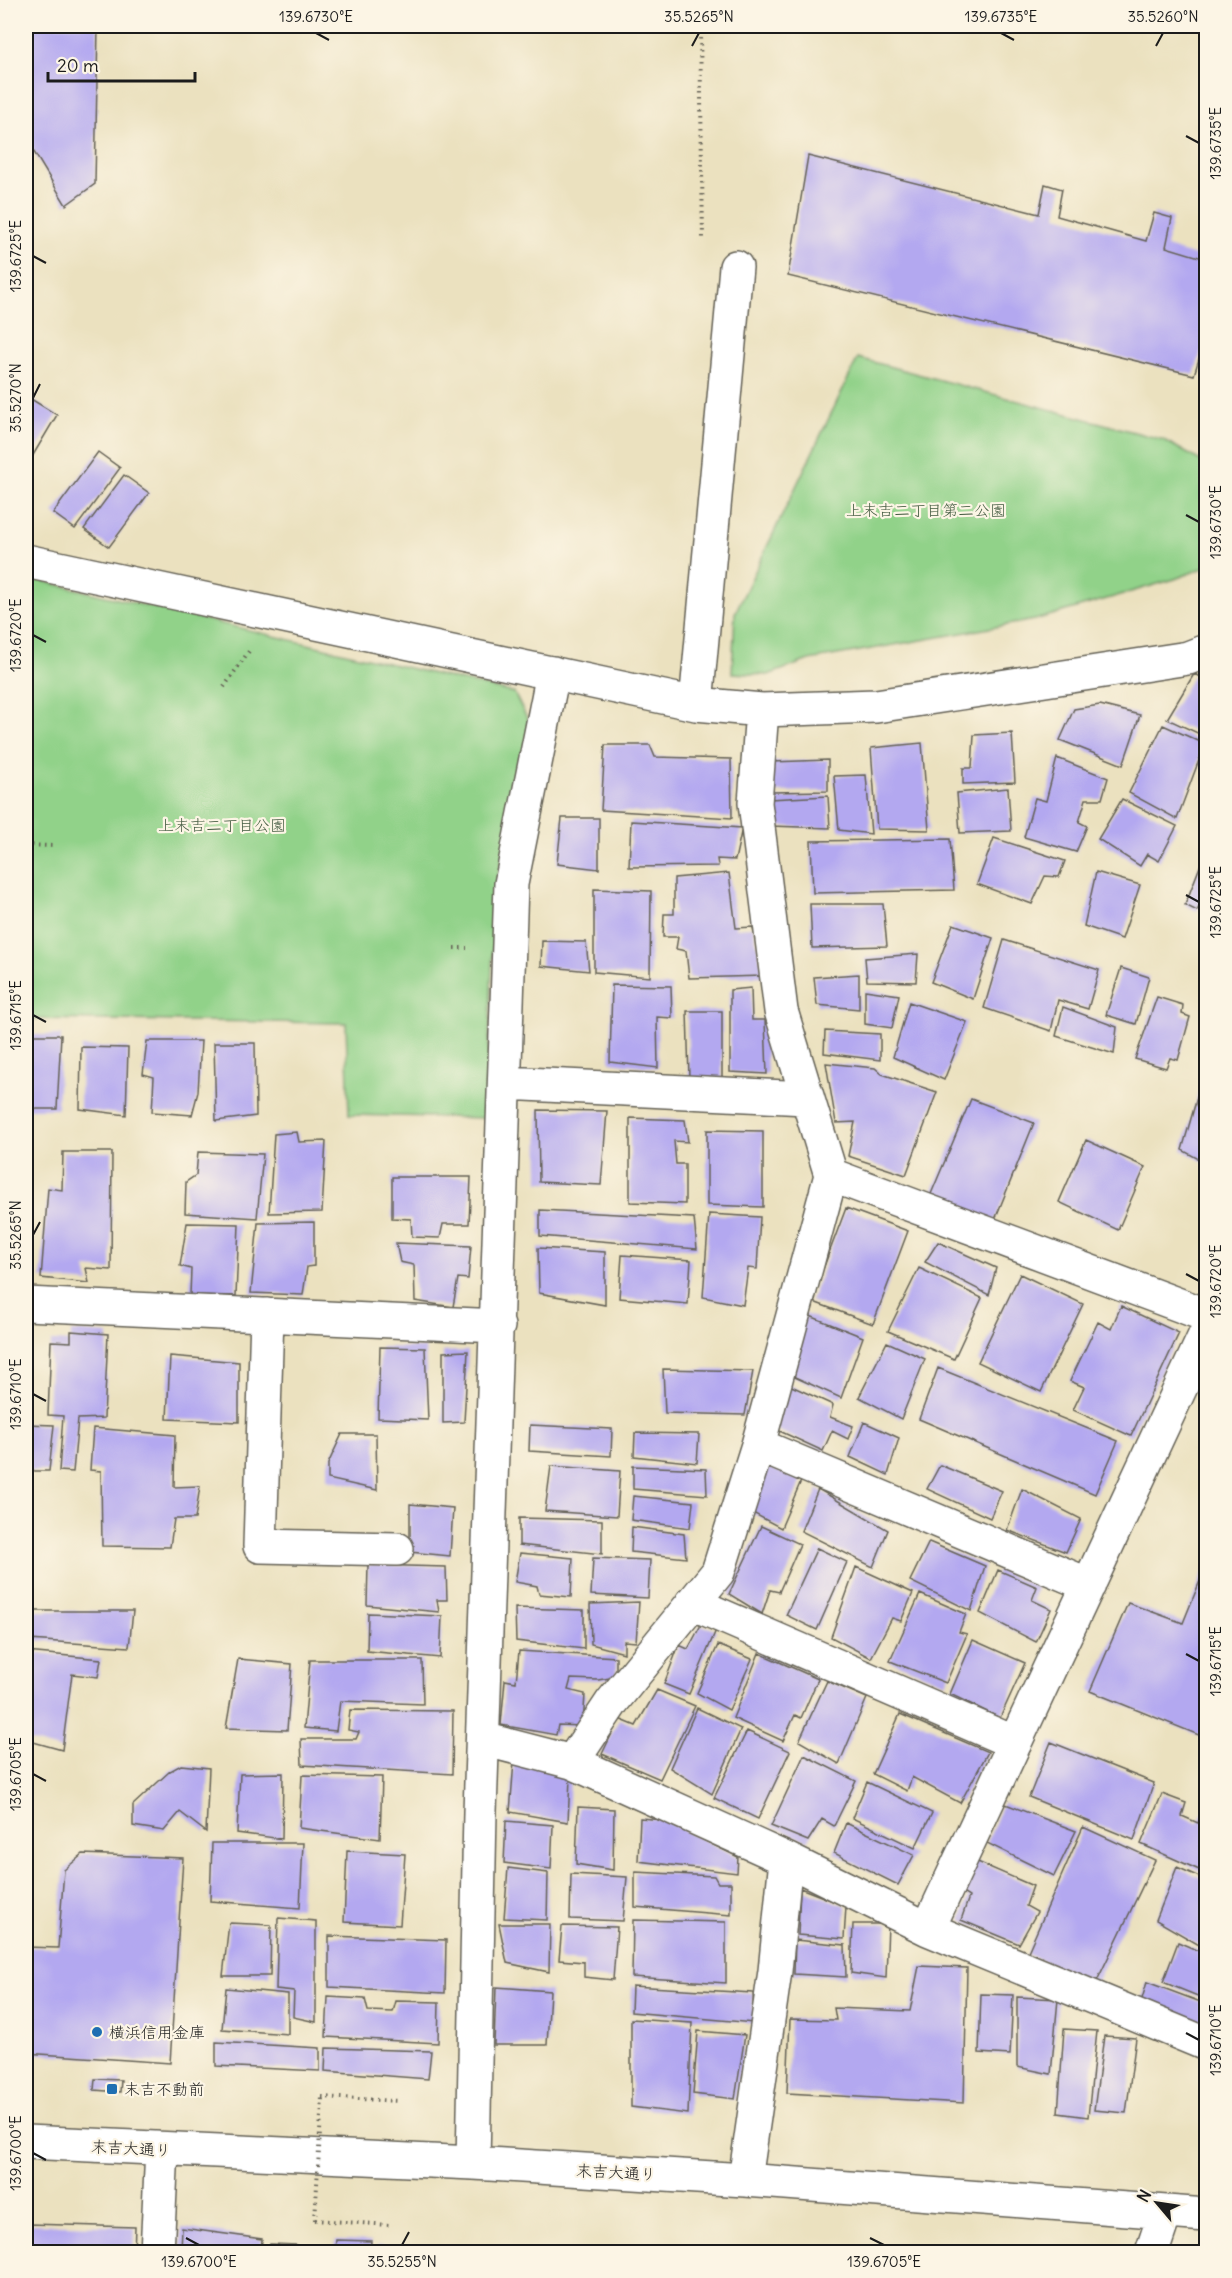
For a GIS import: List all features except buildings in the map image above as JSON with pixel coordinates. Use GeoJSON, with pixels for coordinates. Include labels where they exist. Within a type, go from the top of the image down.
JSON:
{"type":"FeatureCollection","features":[{"type":"Feature","properties":{"kind":"street"},"geometry":{"type":"LineString","coordinates":[[696,704],[736,267]]}},
{"type":"Feature","properties":{"kind":"street"},"geometry":{"type":"LineString","coordinates":[[26,561],[696,704],[762,710],[876,705],[1188,658],[1206,651]]}},
{"type":"Feature","properties":{"kind":"street"},"geometry":{"type":"LineString","coordinates":[[473,2163],[483,1739],[512,884],[553,673]]}},
{"type":"Feature","properties":{"kind":"street"},"geometry":{"type":"LineString","coordinates":[[572,1762],[612,1702],[718,1572],[758,1446],[831,1175],[781,1011],[755,803],[762,710]]}},
{"type":"Feature","properties":{"kind":"street"},"geometry":{"type":"LineString","coordinates":[[505,1083],[806,1098]]}},
{"type":"Feature","properties":{"kind":"street"},"geometry":{"type":"LineString","coordinates":[[831,1175],[1206,1315]]}},
{"type":"Feature","properties":{"kind":"street"},"geometry":{"type":"LineString","coordinates":[[26,1304],[498,1326]]}},
{"type":"Feature","properties":{"kind":"street"},"geometry":{"type":"LineString","coordinates":[[267,1315],[260,1546],[397,1549]]}},
{"type":"Feature","properties":{"kind":"street"},"geometry":{"type":"LineString","coordinates":[[928,1929],[1206,1333]]}},
{"type":"Feature","properties":{"kind":"street"},"geometry":{"type":"LineString","coordinates":[[758,1446],[1089,1585]]}},
{"type":"Feature","properties":{"kind":"street"},"geometry":{"type":"LineString","coordinates":[[692,1603],[1015,1743]]}},
{"type":"Feature","properties":{"kind":"street"},"geometry":{"type":"LineString","coordinates":[[483,1739],[572,1762],[786,1859],[928,1929],[1206,2044]]}},
{"type":"Feature","properties":{"kind":"street"},"geometry":{"type":"LineString","coordinates":[[745,2180],[775,1971],[786,1859]]}},
{"type":"Feature","properties":{"kind":"street","name":"末吉大通り"},"geometry":{"type":"LineString","coordinates":[[26,2142],[473,2163],[745,2180],[1206,2215]]}},
{"type":"Feature","properties":{"kind":"street"},"geometry":{"type":"LineString","coordinates":[[157,2253],[162,2149]]}},
{"type":"Feature","properties":{"kind":"street"},"geometry":{"type":"LineString","coordinates":[[1152,2253],[1165,2213]]}},
{"type":"Feature","properties":{"kind":"path"},"geometry":{"type":"LineString","coordinates":[[700,26],[703,247]]}},
{"type":"Feature","properties":{"kind":"path"},"geometry":{"type":"LineString","coordinates":[[26,845],[54,846]]}},
{"type":"Feature","properties":{"kind":"path"},"geometry":{"type":"LineString","coordinates":[[390,2225],[315,2220],[322,2097],[398,2101]]}},
{"type":"Feature","properties":{"kind":"green space","name":"上末吉二丁目第二公園"},"geometry":{"type":"Polygon","coordinates":[[[858,358],[1164,440],[1206,464],[1206,567],[1175,579],[1035,620],[809,660],[768,675],[732,673],[735,613],[858,358]]]}},
{"type":"Feature","properties":{"kind":"green space","name":"上末吉二丁目公園"},"geometry":{"type":"Polygon","coordinates":[[[38,580],[514,693],[531,726],[495,891],[486,1118],[349,1115],[346,1023],[26,1019],[26,590],[38,580]]]}},
{"type":"Feature","properties":{"kind":"place","name":"横浜信用金庫"},"geometry":{"type":"Point","coordinates":[97,2032]}},
{"type":"Feature","properties":{"kind":"place","name":"末吉不動前"},"geometry":{"type":"Point","coordinates":[112,2089]}}]}
